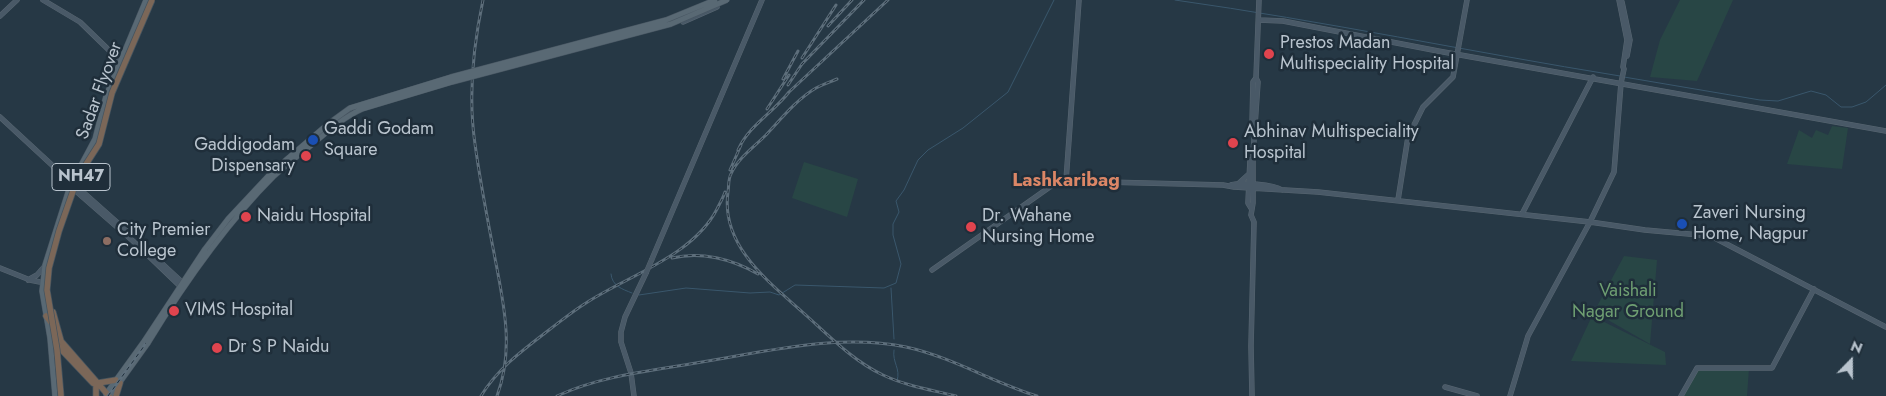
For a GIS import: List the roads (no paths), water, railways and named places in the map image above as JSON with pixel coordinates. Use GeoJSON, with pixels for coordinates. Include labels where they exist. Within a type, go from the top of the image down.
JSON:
{"type":"FeatureCollection","features":[{"type":"Feature","properties":{"kind":"highway","name":"Sadar Flyover"},"geometry":{"type":"LineString","coordinates":[[58,396],[45,290],[46,270],[75,181],[96,143],[108,96],[150,0]]}},
{"type":"Feature","properties":{"kind":"highway","name":"NH47"},"geometry":{"type":"LineString","coordinates":[[45,283],[64,349],[107,396]]}},
{"type":"Feature","properties":{"kind":"highway"},"geometry":{"type":"LineString","coordinates":[[46,316],[53,326],[57,345],[64,349]]}},
{"type":"Feature","properties":{"kind":"highway"},"geometry":{"type":"LineString","coordinates":[[96,396],[97,385],[118,381],[116,396]]}},
{"type":"Feature","properties":{"kind":"main road","name":"NH47"},"geometry":{"type":"LineString","coordinates":[[58,396],[46,316],[45,264],[71,184],[95,139],[104,102],[121,59],[150,0]]}},
{"type":"Feature","properties":{"kind":"main road","name":"NH47"},"geometry":{"type":"LineString","coordinates":[[45,283],[76,188],[101,143],[113,95],[150,0]]}},
{"type":"Feature","properties":{"kind":"main road"},"geometry":{"type":"LineString","coordinates":[[146,342],[205,249],[228,219],[272,172],[328,124],[350,108],[443,79],[666,20],[713,0]]}},
{"type":"Feature","properties":{"kind":"main road"},"geometry":{"type":"LineString","coordinates":[[107,396],[240,212],[276,175],[331,128],[352,114],[362,109],[452,82],[671,24],[726,0]]}},
{"type":"Feature","properties":{"kind":"street"},"geometry":{"type":"LineString","coordinates":[[0,16],[17,0]]}},
{"type":"Feature","properties":{"kind":"street"},"geometry":{"type":"LineString","coordinates":[[43,0],[80,22],[121,59]]}},
{"type":"Feature","properties":{"kind":"street"},"geometry":{"type":"LineString","coordinates":[[490,70],[493,65],[665,19],[713,0]]}},
{"type":"Feature","properties":{"kind":"street"},"geometry":{"type":"LineString","coordinates":[[444,81],[441,86],[353,115],[332,129],[277,175],[247,206],[209,255],[152,340],[146,342],[146,335],[202,251],[237,208],[273,170],[327,124],[349,108],[438,80],[444,81],[490,70],[512,68],[665,28],[730,0]]}},
{"type":"Feature","properties":{"kind":"street"},"geometry":{"type":"LineString","coordinates":[[1066,181],[1079,0]]}},
{"type":"Feature","properties":{"kind":"street"},"geometry":{"type":"LineString","coordinates":[[1251,208],[1248,202],[1258,82],[1256,78],[1259,0]]}},
{"type":"Feature","properties":{"kind":"street"},"geometry":{"type":"LineString","coordinates":[[1398,200],[1408,137],[1424,107],[1453,77],[1467,0]]}},
{"type":"Feature","properties":{"kind":"street"},"geometry":{"type":"LineString","coordinates":[[1510,396],[1528,336],[1590,222],[1614,172],[1621,83],[1628,40],[1620,0]]}},
{"type":"Feature","properties":{"kind":"street"},"geometry":{"type":"LineString","coordinates":[[634,396],[633,382],[620,342],[624,317],[646,273],[761,1]]}},
{"type":"Feature","properties":{"kind":"street"},"geometry":{"type":"LineString","coordinates":[[1259,17],[1886,131]]}},
{"type":"Feature","properties":{"kind":"street"},"geometry":{"type":"LineString","coordinates":[[1522,214],[1593,78]]}},
{"type":"Feature","properties":{"kind":"street"},"geometry":{"type":"LineString","coordinates":[[0,117],[185,289]]}},
{"type":"Feature","properties":{"kind":"street"},"geometry":{"type":"LineString","coordinates":[[1238,184],[1251,174]]}},
{"type":"Feature","properties":{"kind":"street"},"geometry":{"type":"LineString","coordinates":[[1251,174],[1262,187]]}},
{"type":"Feature","properties":{"kind":"street"},"geometry":{"type":"LineString","coordinates":[[932,270],[1054,184],[1066,181],[1238,184],[1278,187],[1282,190],[1398,200],[1645,230],[1711,236],[1886,327]]}},
{"type":"Feature","properties":{"kind":"street"},"geometry":{"type":"LineString","coordinates":[[1231,185],[1234,187],[1250,186]]}},
{"type":"Feature","properties":{"kind":"street"},"geometry":{"type":"LineString","coordinates":[[1250,186],[1253,200]]}},
{"type":"Feature","properties":{"kind":"street"},"geometry":{"type":"LineString","coordinates":[[1251,224],[1253,200],[1262,187]]}},
{"type":"Feature","properties":{"kind":"street"},"geometry":{"type":"LineString","coordinates":[[1251,215],[1254,222],[1250,346],[1252,396]]}},
{"type":"Feature","properties":{"kind":"street"},"geometry":{"type":"LineString","coordinates":[[28,280],[42,271],[45,264]]}},
{"type":"Feature","properties":{"kind":"street"},"geometry":{"type":"LineString","coordinates":[[2,270],[28,280],[45,283]]}},
{"type":"Feature","properties":{"kind":"street"},"geometry":{"type":"LineString","coordinates":[[1681,396],[1697,368],[1772,368],[1814,290]]}},
{"type":"Feature","properties":{"kind":"street"},"geometry":{"type":"LineString","coordinates":[[1445,387],[1477,396]]}},
{"type":"Feature","properties":{"kind":"waterway"},"geometry":{"type":"LineString","coordinates":[[639,295],[686,288],[750,293],[770,292],[779,295],[795,285],[884,288],[896,283],[901,264],[893,235],[893,224],[899,212],[896,201],[904,190],[918,160],[928,150],[963,128],[1008,92],[1054,0]]}},
{"type":"Feature","properties":{"kind":"waterway"},"geometry":{"type":"LineString","coordinates":[[1175,0],[1286,17],[1620,76]]}},
{"type":"Feature","properties":{"kind":"waterway"},"geometry":{"type":"LineString","coordinates":[[1624,77],[1760,100],[1778,101],[1811,91],[1826,95],[1841,107],[1852,107],[1866,102],[1886,85]]}},
{"type":"Feature","properties":{"kind":"waterway"},"geometry":{"type":"LineString","coordinates":[[611,274],[615,284],[632,293]]}},
{"type":"Feature","properties":{"kind":"waterway"},"geometry":{"type":"LineString","coordinates":[[891,288],[894,339]]}},
{"type":"Feature","properties":{"kind":"waterway"},"geometry":{"type":"LineString","coordinates":[[894,350],[898,372],[897,381]]}},
{"type":"Feature","properties":{"kind":"railway"},"geometry":{"type":"LineString","coordinates":[[483,0],[474,54],[472,108],[479,172],[506,324],[505,360],[497,396]]}},
{"type":"Feature","properties":{"kind":"railway"},"geometry":{"type":"LineString","coordinates":[[108,396],[142,349],[190,275],[228,224],[273,175],[337,120],[354,110],[368,105],[454,79],[651,28],[697,12],[724,0]]}},
{"type":"Feature","properties":{"kind":"railway"},"geometry":{"type":"LineString","coordinates":[[828,26],[852,0]]}},
{"type":"Feature","properties":{"kind":"railway"},"geometry":{"type":"LineString","coordinates":[[788,85],[802,64],[864,0]]}},
{"type":"Feature","properties":{"kind":"railway"},"geometry":{"type":"LineString","coordinates":[[738,150],[748,133],[888,0]]}},
{"type":"Feature","properties":{"kind":"railway"},"geometry":{"type":"LineString","coordinates":[[802,58],[836,5]]}},
{"type":"Feature","properties":{"kind":"railway"},"geometry":{"type":"LineString","coordinates":[[783,79],[798,51]]}},
{"type":"Feature","properties":{"kind":"railway"},"geometry":{"type":"LineString","coordinates":[[767,109],[789,75]]}},
{"type":"Feature","properties":{"kind":"railway"},"geometry":{"type":"LineString","coordinates":[[837,79],[816,88],[802,98],[734,168],[729,178],[728,192],[728,212],[732,231],[752,264],[765,278],[853,356],[873,370],[892,379],[956,396]]}},
{"type":"Feature","properties":{"kind":"railway"},"geometry":{"type":"LineString","coordinates":[[730,170],[741,145]]}},
{"type":"Feature","properties":{"kind":"railway"},"geometry":{"type":"LineString","coordinates":[[481,396],[495,377],[512,360],[572,313],[603,293],[659,263],[692,240],[706,225],[717,209],[725,192]]}},
{"type":"Feature","properties":{"kind":"railway"},"geometry":{"type":"LineString","coordinates":[[672,258],[694,255],[727,260],[758,274]]}},
{"type":"Feature","properties":{"kind":"railway"},"geometry":{"type":"LineString","coordinates":[[557,396],[607,379],[643,372],[775,349],[854,342],[880,343],[923,351],[1037,396]]}},
{"type":"Feature","properties":{"kind":"place","name":"Prestos Madan Multispeciality Hospital"},"geometry":{"type":"Point","coordinates":[1269,54]}},
{"type":"Feature","properties":{"kind":"place","name":"Gaddi Godam Square"},"geometry":{"type":"Point","coordinates":[313,140]}},
{"type":"Feature","properties":{"kind":"place","name":"Abhinav Multispeciality Hospital"},"geometry":{"type":"Point","coordinates":[1233,143]}},
{"type":"Feature","properties":{"kind":"place","name":"Gaddigodam Dispensary"},"geometry":{"type":"Point","coordinates":[306,156]}},
{"type":"Feature","properties":{"kind":"place","name":"Naidu Hospital"},"geometry":{"type":"Point","coordinates":[246,217]}},
{"type":"Feature","properties":{"kind":"place","name":"Zaveri Nursing Home, Nagpur"},"geometry":{"type":"Point","coordinates":[1682,224]}},
{"type":"Feature","properties":{"kind":"place","name":"Dr. Wahane Nursing Home"},"geometry":{"type":"Point","coordinates":[971,227]}},
{"type":"Feature","properties":{"kind":"place","name":"City Premier College"},"geometry":{"type":"Point","coordinates":[107,241]}},
{"type":"Feature","properties":{"kind":"place","name":"VIMS Hospital"},"geometry":{"type":"Point","coordinates":[174,311]}},
{"type":"Feature","properties":{"kind":"place","name":"Dr S P Naidu"},"geometry":{"type":"Point","coordinates":[217,348]}},
{"type":"Feature","properties":{"kind":"district","name":"Lashkaribag"},"geometry":{"type":"Point","coordinates":[1066,181]}},
{"type":"Feature","properties":{"kind":"park label","name":"Vaishali Nagar Ground"},"geometry":{"type":"Point","coordinates":[1628,302]}}]}
